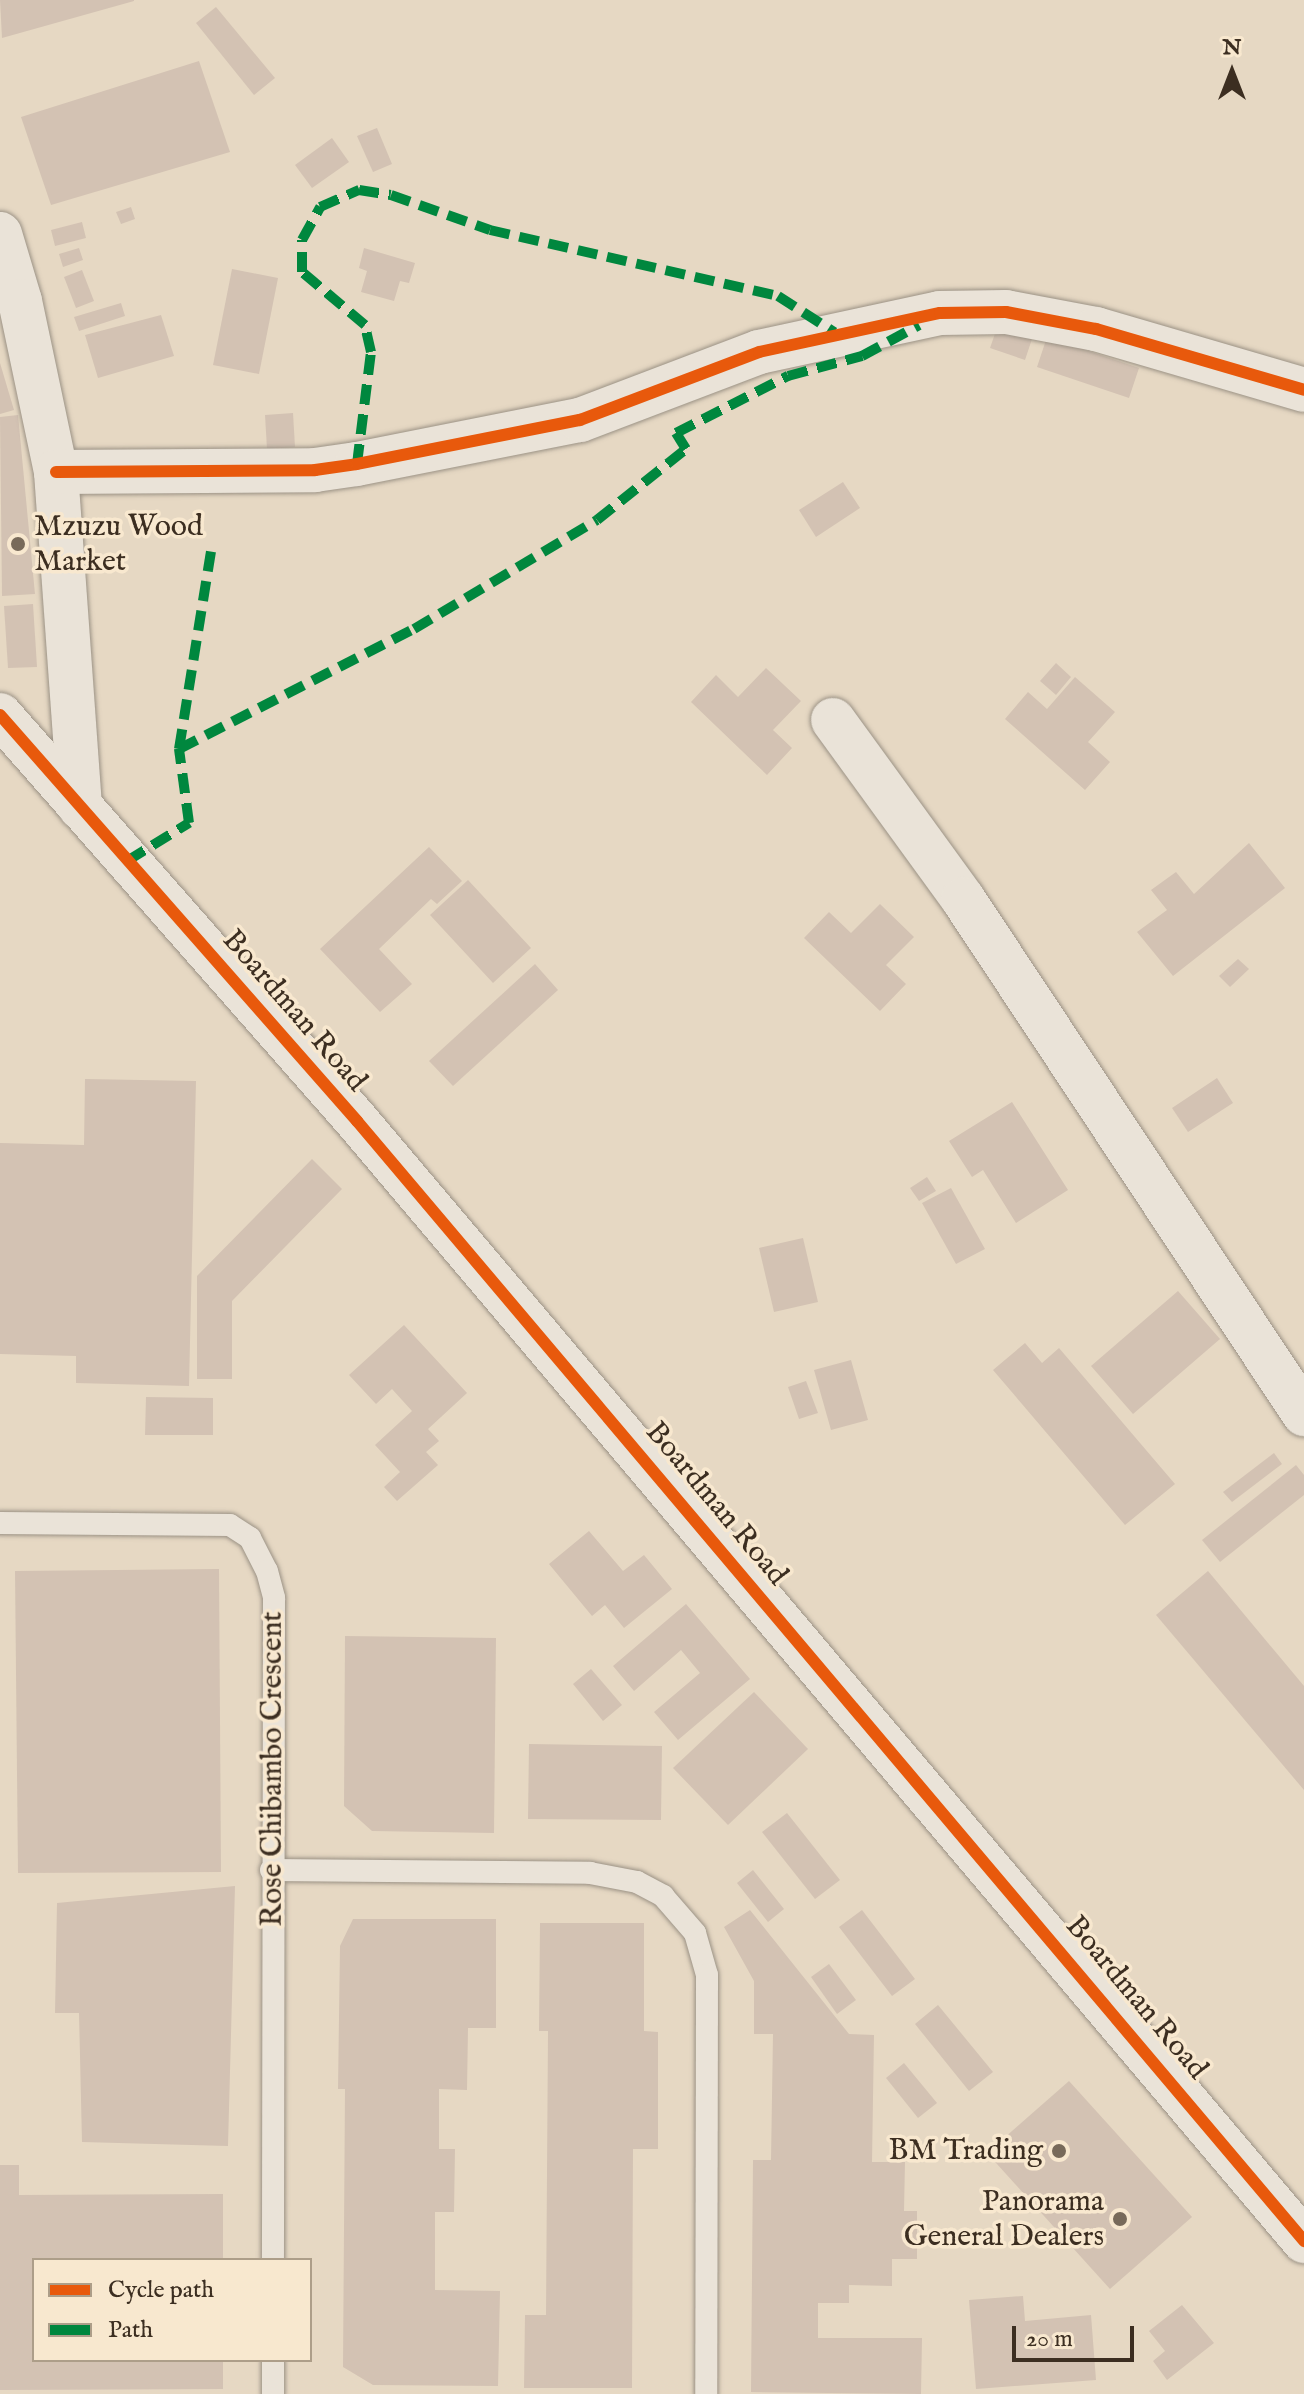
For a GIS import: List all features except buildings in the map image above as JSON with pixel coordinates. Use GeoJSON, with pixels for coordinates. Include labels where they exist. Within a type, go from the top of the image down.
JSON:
{"type":"FeatureCollection","features":[{"type":"Feature","properties":{"kind":"street"},"geometry":{"type":"LineString","coordinates":[[0,234],[20,301],[56,472],[80,807]]}},
{"type":"Feature","properties":{"kind":"street"},"geometry":{"type":"LineString","coordinates":[[56,472],[315,470],[357,464],[580,420],[759,352],[940,313],[1006,312],[1096,329],[1304,390]]}},
{"type":"Feature","properties":{"kind":"street","name":"Boardman Road"},"geometry":{"type":"LineString","coordinates":[[0,715],[357,1121],[1304,2241]]}},
{"type":"Feature","properties":{"kind":"street"},"geometry":{"type":"LineString","coordinates":[[833,720],[963,899],[1304,1414]]}},
{"type":"Feature","properties":{"kind":"lane","name":"Rose Chibambo Crescent"},"geometry":{"type":"LineString","coordinates":[[0,1523],[230,1525],[250,1538],[274,1598],[271,1870],[273,2258]]}},
{"type":"Feature","properties":{"kind":"lane"},"geometry":{"type":"LineString","coordinates":[[271,1870],[590,1873],[637,1882],[663,1896],[695,1933],[707,1975],[706,2394]]}},
{"type":"Feature","properties":{"kind":"lane"},"geometry":{"type":"LineString","coordinates":[[273,2362],[273,2394]]}},
{"type":"Feature","properties":{"kind":"marked path"},"geometry":{"type":"LineString","coordinates":[[357,464],[371,352],[365,325],[302,272],[302,240],[320,207],[359,190],[391,195],[490,230],[778,296],[834,332]]}},
{"type":"Feature","properties":{"kind":"marked path"},"geometry":{"type":"LineString","coordinates":[[127,861],[189,823],[179,749],[414,629],[597,520],[686,449],[676,433],[788,376],[862,356],[919,325]]}},
{"type":"Feature","properties":{"kind":"marked path"},"geometry":{"type":"LineString","coordinates":[[179,749],[212,545]]}},
{"type":"Feature","properties":{"kind":"cycle path"},"geometry":{"type":"LineString","coordinates":[[56,472],[315,470],[357,464],[580,420],[759,352],[940,313],[1006,312],[1096,329],[1304,390]]}},
{"type":"Feature","properties":{"kind":"cycle path"},"geometry":{"type":"LineString","coordinates":[[0,715],[357,1121],[1304,2241]]}},
{"type":"Feature","properties":{"kind":"place","name":"Mzuzu Wood Market"},"geometry":{"type":"Point","coordinates":[18,544]}},
{"type":"Feature","properties":{"kind":"place","name":"BM Trading"},"geometry":{"type":"Point","coordinates":[1059,2151]}},
{"type":"Feature","properties":{"kind":"place","name":"Panorama General Dealers"},"geometry":{"type":"Point","coordinates":[1120,2219]}}]}
